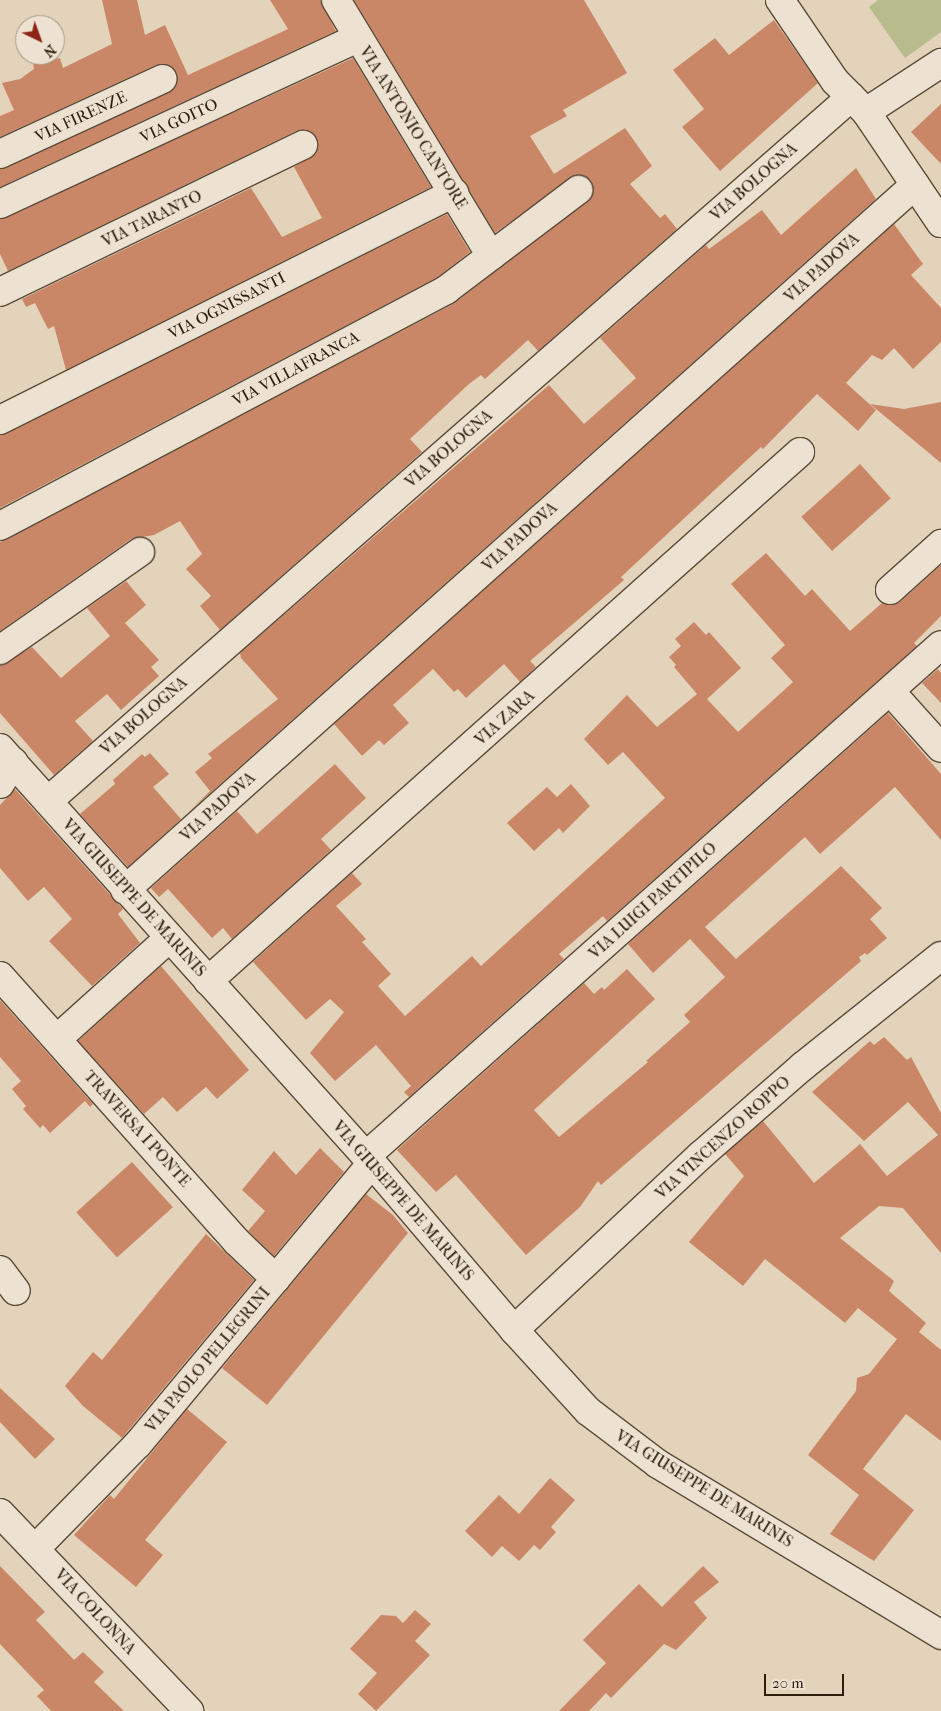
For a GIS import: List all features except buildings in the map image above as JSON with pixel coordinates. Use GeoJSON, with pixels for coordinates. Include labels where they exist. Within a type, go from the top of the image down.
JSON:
{"type":"FeatureCollection","features":[{"type":"Feature","properties":{"kind":"street","name":"VIA ANTONIO CANTORE"},"geometry":{"type":"LineString","coordinates":[[336,0],[491,256]]}},
{"type":"Feature","properties":{"kind":"street"},"geometry":{"type":"LineString","coordinates":[[780,0],[835,81],[858,105],[941,223]]}},
{"type":"Feature","properties":{"kind":"street","name":"VIA GOITO"},"geometry":{"type":"LineString","coordinates":[[0,204],[358,38]]}},
{"type":"Feature","properties":{"kind":"street","name":"VIA BOLOGNA"},"geometry":{"type":"LineString","coordinates":[[48,801],[858,105],[941,63]]}},
{"type":"Feature","properties":{"kind":"street","name":"VIA FIRENZE"},"geometry":{"type":"LineString","coordinates":[[0,154],[162,79]]}},
{"type":"Feature","properties":{"kind":"street","name":"VIA TARANTO"},"geometry":{"type":"LineString","coordinates":[[0,292],[303,145]]}},
{"type":"Feature","properties":{"kind":"street","name":"VIA PADOVA"},"geometry":{"type":"LineString","coordinates":[[125,890],[915,185]]}},
{"type":"Feature","properties":{"kind":"street","name":"VIA VILLAFRANCA"},"geometry":{"type":"LineString","coordinates":[[0,526],[446,290],[578,190]]}},
{"type":"Feature","properties":{"kind":"street","name":"VIA OGNISSANTI"},"geometry":{"type":"LineString","coordinates":[[0,420],[454,193]]}},
{"type":"Feature","properties":{"kind":"street","name":"VIA ZARA"},"geometry":{"type":"LineString","coordinates":[[208,981],[800,452]]}},
{"type":"Feature","properties":{"kind":"street"},"geometry":{"type":"LineString","coordinates":[[890,590],[941,544]]}},
{"type":"Feature","properties":{"kind":"street"},"geometry":{"type":"LineString","coordinates":[[0,650],[140,552]]}},
{"type":"Feature","properties":{"kind":"street","name":"VIA LUIGI PARTIPILO"},"geometry":{"type":"LineString","coordinates":[[369,1160],[941,646]]}},
{"type":"Feature","properties":{"kind":"street"},"geometry":{"type":"LineString","coordinates":[[890,691],[941,748]]}},
{"type":"Feature","properties":{"kind":"street","name":"VIA GIUSEPPE DE MARINIS"},"geometry":{"type":"LineString","coordinates":[[4,765],[48,801],[125,890],[369,1160],[514,1330],[588,1411],[614,1434],[941,1635]]}},
{"type":"Feature","properties":{"kind":"street"},"geometry":{"type":"LineString","coordinates":[[56,1039],[169,938]]}},
{"type":"Feature","properties":{"kind":"street","name":"VIA VINCENZO ROPPO"},"geometry":{"type":"LineString","coordinates":[[514,1330],[700,1155],[803,1066],[941,956]]}},
{"type":"Feature","properties":{"kind":"street","name":"TRAVERSA I PONTE"},"geometry":{"type":"LineString","coordinates":[[0,976],[236,1241],[276,1279]]}},
{"type":"Feature","properties":{"kind":"street","name":"VIA PAOLO PELLEGRINI"},"geometry":{"type":"LineString","coordinates":[[36,1549],[138,1444],[276,1279],[369,1160]]}},
{"type":"Feature","properties":{"kind":"street","name":"VIA COLONNA"},"geometry":{"type":"LineString","coordinates":[[0,1513],[189,1711]]}},
{"type":"Feature","properties":{"kind":"green space"},"geometry":{"type":"Polygon","coordinates":[[[878,0],[941,0],[941,32],[905,58],[869,7],[878,0]]]}}]}
